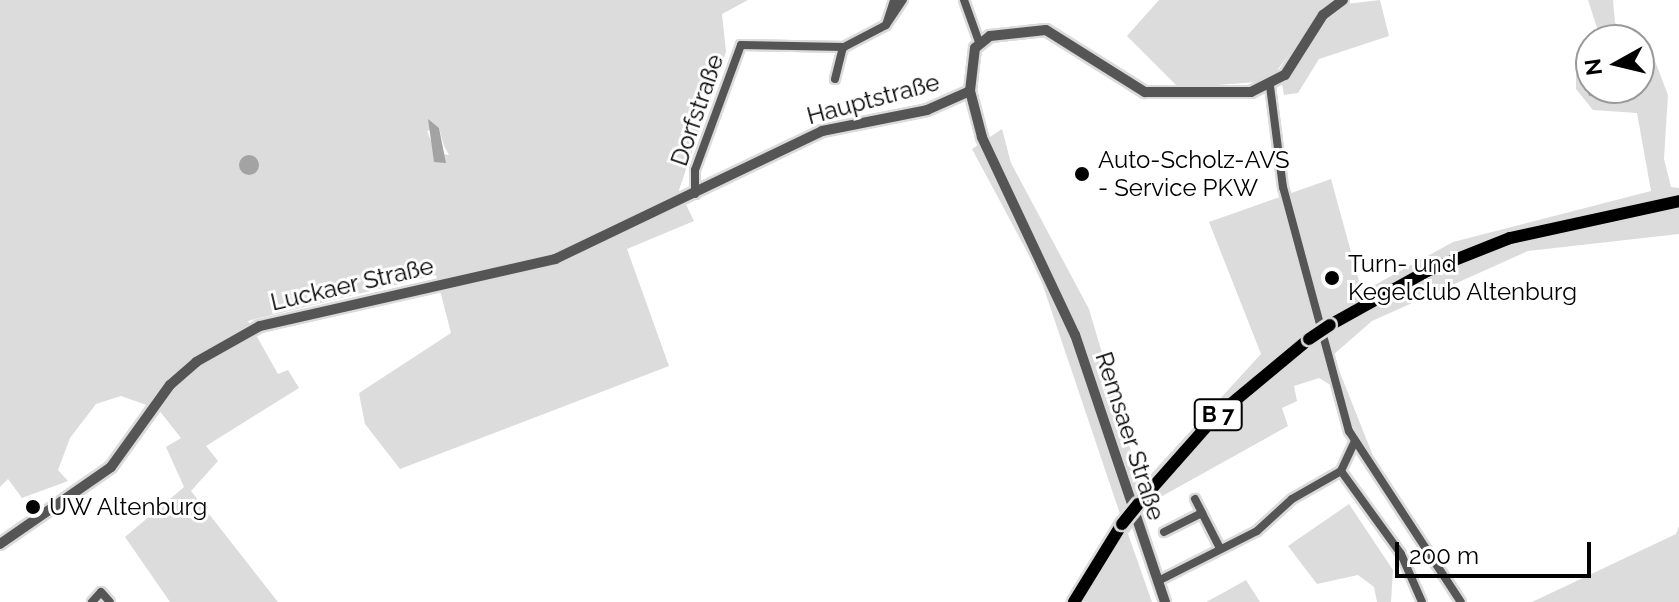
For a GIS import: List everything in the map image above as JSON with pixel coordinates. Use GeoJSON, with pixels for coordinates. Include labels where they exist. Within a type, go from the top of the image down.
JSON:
{"type":"FeatureCollection","features":[{"type":"Feature","properties":{"kind":"highway","name":"B 7"},"geometry":{"type":"LineString","coordinates":[[1074,602],[1122,524],[1214,418],[1330,325],[1427,271],[1510,238],[1648,205],[1678,201]]}},
{"type":"Feature","properties":{"kind":"street"},"geometry":{"type":"LineString","coordinates":[[886,25],[894,0]]}},
{"type":"Feature","properties":{"kind":"street","name":"Dorfstraße"},"geometry":{"type":"LineString","coordinates":[[690,197],[695,170],[741,45],[843,47],[886,25],[903,0]]}},
{"type":"Feature","properties":{"kind":"street"},"geometry":{"type":"LineString","coordinates":[[964,0],[979,42],[1046,30],[1128,86],[1155,94],[1270,86],[1297,60],[1323,15],[1343,0]]}},
{"type":"Feature","properties":{"kind":"street","name":"Hauptstraße"},"geometry":{"type":"LineString","coordinates":[[690,197],[822,131],[927,110],[970,91],[979,42]]}},
{"type":"Feature","properties":{"kind":"street"},"geometry":{"type":"LineString","coordinates":[[835,79],[843,47]]}},
{"type":"Feature","properties":{"kind":"street"},"geometry":{"type":"LineString","coordinates":[[1270,86],[1283,187],[1354,443],[1416,524],[1461,602]]}},
{"type":"Feature","properties":{"kind":"street","name":"Remsaer Straße"},"geometry":{"type":"LineString","coordinates":[[970,91],[982,137],[1054,283],[1114,468],[1162,579],[1165,602]]}},
{"type":"Feature","properties":{"kind":"street","name":"Luckaer Straße"},"geometry":{"type":"LineString","coordinates":[[0,544],[111,467],[170,385],[222,345],[312,308],[555,259],[690,197]]}},
{"type":"Feature","properties":{"kind":"street"},"geometry":{"type":"LineString","coordinates":[[1162,579],[1219,547],[1257,531],[1292,499],[1341,471],[1354,443]]}},
{"type":"Feature","properties":{"kind":"street"},"geometry":{"type":"LineString","coordinates":[[1341,471],[1401,554],[1422,602]]}},
{"type":"Feature","properties":{"kind":"street"},"geometry":{"type":"LineString","coordinates":[[1195,499],[1219,547]]}},
{"type":"Feature","properties":{"kind":"street"},"geometry":{"type":"LineString","coordinates":[[1164,532],[1202,513]]}},
{"type":"Feature","properties":{"kind":"street"},"geometry":{"type":"LineString","coordinates":[[92,602],[101,592],[110,602]]}},
{"type":"Feature","properties":{"kind":"shaded area"},"geometry":{"type":"Polygon","coordinates":[[[0,0],[748,0],[722,14],[726,52],[679,190],[694,221],[627,249],[669,366],[400,469],[365,424],[359,393],[451,333],[436,275],[248,321],[278,374],[288,370],[299,388],[206,446],[218,461],[191,491],[278,602],[170,602],[125,537],[184,487],[166,447],[181,438],[158,409],[121,396],[96,404],[70,438],[58,470],[68,481],[22,498],[8,479],[0,487],[0,0]],[[439,128],[427,131],[436,153],[449,155],[439,128]]]}},
{"type":"Feature","properties":{"kind":"shaded area"},"geometry":{"type":"Polygon","coordinates":[[[1159,0],[1330,0],[1269,81],[1179,88],[1127,36],[1159,0]]]}},
{"type":"Feature","properties":{"kind":"shaded area"},"geometry":{"type":"Polygon","coordinates":[[[1380,0],[1389,36],[1319,59],[1298,93],[1284,95],[1282,84],[1329,16],[1346,4],[1380,0]]]}},
{"type":"Feature","properties":{"kind":"shaded area"},"geometry":{"type":"Polygon","coordinates":[[[1588,0],[1613,0],[1616,24],[1596,24],[1588,0]]]}},
{"type":"Feature","properties":{"kind":"shaded area"},"geometry":{"type":"Polygon","coordinates":[[[1655,61],[1668,95],[1664,159],[1671,187],[1679,188],[1679,234],[1528,251],[1372,321],[1333,355],[1379,471],[1332,386],[1319,378],[1294,386],[1297,401],[1282,408],[1288,426],[1148,504],[1128,534],[1152,602],[1065,602],[1120,514],[1039,274],[972,149],[1002,129],[1011,163],[1089,309],[1141,485],[1261,354],[1209,222],[1331,179],[1362,292],[1453,242],[1651,191],[1637,113],[1593,110],[1588,104],[1655,104],[1655,61]]]}},
{"type":"Feature","properties":{"kind":"shaded area"},"geometry":{"type":"Polygon","coordinates":[[[428,119],[439,128],[446,163],[434,162],[428,119]]]}},
{"type":"Feature","properties":{"kind":"shaded area"},"geometry":{"type":"Polygon","coordinates":[[[249,155],[256,158],[259,165],[256,172],[249,175],[242,172],[239,165],[242,158],[249,155]]]}},
{"type":"Feature","properties":{"kind":"shaded area"},"geometry":{"type":"Polygon","coordinates":[[[1349,504],[1393,570],[1391,602],[1377,602],[1374,587],[1358,575],[1317,584],[1288,546],[1349,504]]]}},
{"type":"Feature","properties":{"kind":"shaded area"},"geometry":{"type":"Polygon","coordinates":[[[1679,526],[1679,602],[1532,602],[1676,534],[1679,526]]]}},
{"type":"Feature","properties":{"kind":"shaded area"},"geometry":{"type":"Polygon","coordinates":[[[1246,580],[1260,602],[1206,602],[1221,594],[1246,580]]]}},
{"type":"Feature","properties":{"kind":"place","name":"Auto-Scholz-AVS - Service PKW"},"geometry":{"type":"Point","coordinates":[1082,174]}},
{"type":"Feature","properties":{"kind":"place","name":"Turn- und Kegelclub Altenburg"},"geometry":{"type":"Point","coordinates":[1332,278]}},
{"type":"Feature","properties":{"kind":"place","name":"UW Altenburg"},"geometry":{"type":"Point","coordinates":[33,507]}}]}
